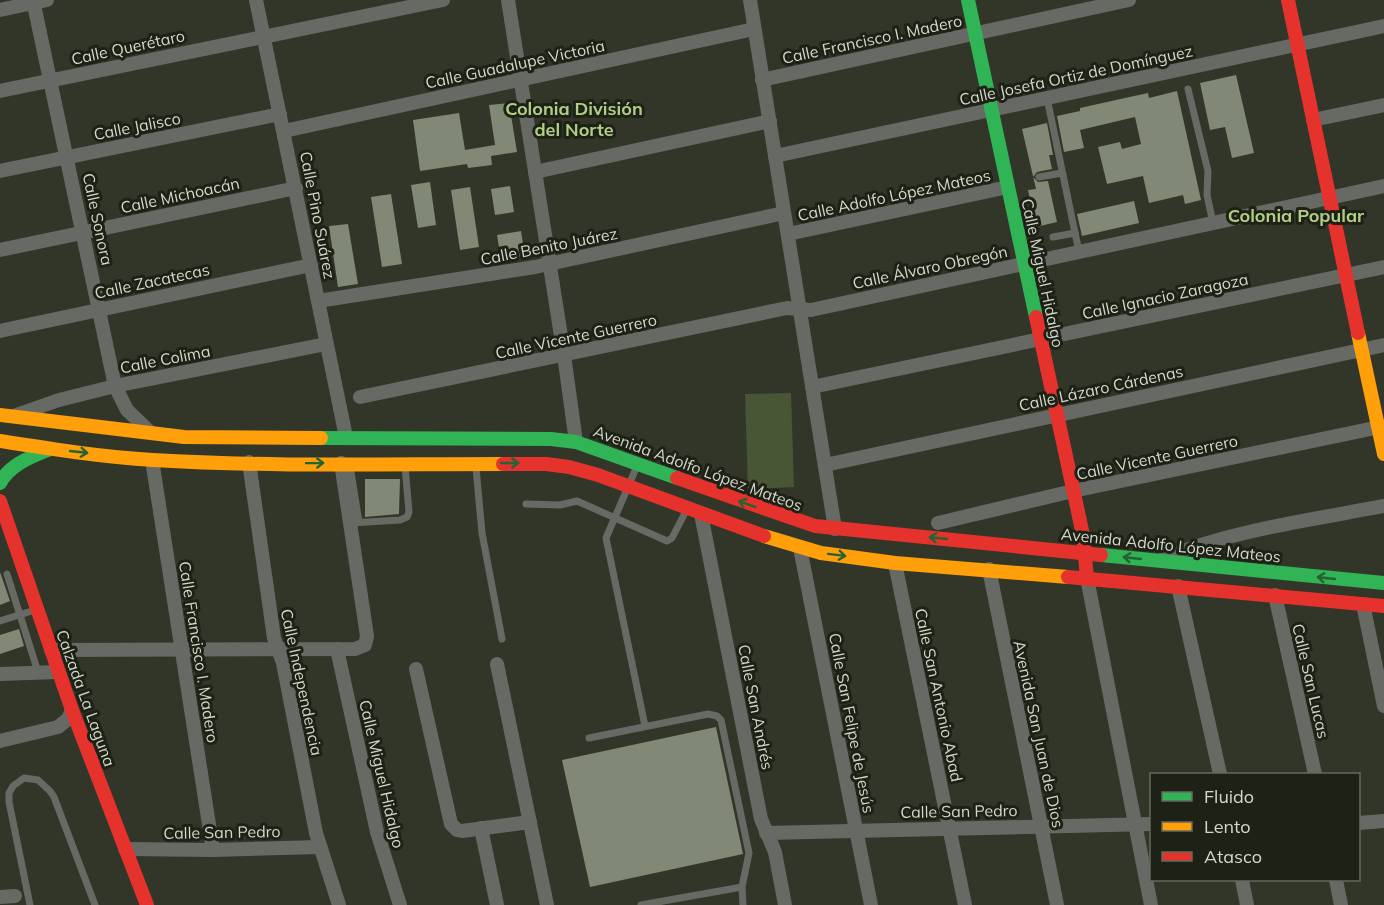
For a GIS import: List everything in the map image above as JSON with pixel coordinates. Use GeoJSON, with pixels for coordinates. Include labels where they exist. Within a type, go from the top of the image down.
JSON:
{"type":"FeatureCollection","features":[{"type":"Feature","properties":{"kind":"main road","name":"Calle Miguel Hidalgo"},"geometry":{"type":"LineString","coordinates":[[968,0],[1073,491],[1085,553],[1087,578]]}},
{"type":"Feature","properties":{"kind":"main road"},"geometry":{"type":"LineString","coordinates":[[1288,0],[1345,275],[1381,427],[1384,454]]}},
{"type":"Feature","properties":{"kind":"main road","name":"Avenida Adolfo López Mateos"},"geometry":{"type":"LineString","coordinates":[[6,416],[184,436],[520,438],[576,442],[800,522],[836,529],[1384,584]]}},
{"type":"Feature","properties":{"kind":"main road"},"geometry":{"type":"LineString","coordinates":[[284,436],[285,464]]}},
{"type":"Feature","properties":{"kind":"main road"},"geometry":{"type":"LineString","coordinates":[[0,441],[152,460],[249,462],[346,469],[405,468],[476,462],[546,464],[569,467],[598,475],[700,514],[821,553],[895,563],[989,569],[1384,606]]}},
{"type":"Feature","properties":{"kind":"main road"},"geometry":{"type":"LineString","coordinates":[[0,483],[8,472],[20,463],[50,449]]}},
{"type":"Feature","properties":{"kind":"main road","name":"Calzada La Laguna"},"geometry":{"type":"LineString","coordinates":[[0,501],[58,672],[147,905]]}},
{"type":"Feature","properties":{"kind":"street","name":"Calle Pino Suárez"},"geometry":{"type":"LineString","coordinates":[[256,0],[346,437]]}},
{"type":"Feature","properties":{"kind":"street"},"geometry":{"type":"LineString","coordinates":[[263,36],[443,0]]}},
{"type":"Feature","properties":{"kind":"street"},"geometry":{"type":"LineString","coordinates":[[508,0],[576,442]]}},
{"type":"Feature","properties":{"kind":"street"},"geometry":{"type":"LineString","coordinates":[[751,0],[762,80],[836,529]]}},
{"type":"Feature","properties":{"kind":"street","name":"Calle Francisco I. Madero"},"geometry":{"type":"LineString","coordinates":[[762,80],[1129,0]]}},
{"type":"Feature","properties":{"kind":"street"},"geometry":{"type":"LineString","coordinates":[[6,6],[38,1]]}},
{"type":"Feature","properties":{"kind":"street","name":"Calle Sonora"},"geometry":{"type":"LineString","coordinates":[[38,1],[50,80],[115,386],[127,410],[152,434]]}},
{"type":"Feature","properties":{"kind":"street","name":"Calle Josefa Ortiz de Domínguez"},"geometry":{"type":"LineString","coordinates":[[775,156],[1384,26]]}},
{"type":"Feature","properties":{"kind":"street","name":"Calle Guadalupe Victoria"},"geometry":{"type":"LineString","coordinates":[[284,131],[754,29]]}},
{"type":"Feature","properties":{"kind":"street","name":"Calle Querétaro"},"geometry":{"type":"LineString","coordinates":[[0,91],[263,36]]}},
{"type":"Feature","properties":{"kind":"street"},"geometry":{"type":"LineString","coordinates":[[1313,120],[1384,105]]}},
{"type":"Feature","properties":{"kind":"street","name":"Calle Jalisco"},"geometry":{"type":"LineString","coordinates":[[0,171],[280,114]]}},
{"type":"Feature","properties":{"kind":"street"},"geometry":{"type":"LineString","coordinates":[[535,172],[770,121]]}},
{"type":"Feature","properties":{"kind":"street","name":"Calle Álvaro Obregón"},"geometry":{"type":"LineString","coordinates":[[799,309],[811,310],[1384,186]]}},
{"type":"Feature","properties":{"kind":"street","name":"Calle Michoacán"},"geometry":{"type":"LineString","coordinates":[[0,250],[296,188]]}},
{"type":"Feature","properties":{"kind":"street","name":"Calle Adolfo López Mateos"},"geometry":{"type":"LineString","coordinates":[[788,234],[1008,188]]}},
{"type":"Feature","properties":{"kind":"street","name":"Calle Benito Juárez"},"geometry":{"type":"LineString","coordinates":[[318,301],[549,265],[784,213]]}},
{"type":"Feature","properties":{"kind":"street","name":"Calle Zacatecas"},"geometry":{"type":"LineString","coordinates":[[0,331],[311,265]]}},
{"type":"Feature","properties":{"kind":"street","name":"Calle Ignacio Zaragoza"},"geometry":{"type":"LineString","coordinates":[[812,387],[1384,267]]}},
{"type":"Feature","properties":{"kind":"street","name":"Calle Vicente Guerrero"},"geometry":{"type":"LineString","coordinates":[[360,397],[787,308],[799,309]]}},
{"type":"Feature","properties":{"kind":"street","name":"Calle Colima"},"geometry":{"type":"LineString","coordinates":[[6,416],[115,386],[326,344]]}},
{"type":"Feature","properties":{"kind":"street","name":"Calle Lázaro Cárdenas"},"geometry":{"type":"LineString","coordinates":[[825,465],[1384,345]]}},
{"type":"Feature","properties":{"kind":"street","name":"Calle Vicente Guerrero"},"geometry":{"type":"LineString","coordinates":[[938,523],[1073,491],[1381,427]]}},
{"type":"Feature","properties":{"kind":"street","name":"Calle Francisco I. Madero"},"geometry":{"type":"LineString","coordinates":[[152,460],[213,850]]}},
{"type":"Feature","properties":{"kind":"street","name":"Calle Independencia"},"geometry":{"type":"LineString","coordinates":[[249,462],[274,638],[283,663],[320,847],[339,905]]}},
{"type":"Feature","properties":{"kind":"street"},"geometry":{"type":"LineString","coordinates":[[51,650],[355,649],[365,645],[367,636],[355,523],[346,469]]}},
{"type":"Feature","properties":{"kind":"street"},"geometry":{"type":"LineString","coordinates":[[1157,561],[1207,542],[1384,506]]}},
{"type":"Feature","properties":{"kind":"street","name":"Calle San Andrés"},"geometry":{"type":"LineString","coordinates":[[700,514],[761,819],[775,852],[785,905]]}},
{"type":"Feature","properties":{"kind":"street","name":"Calle San Felipe de Jesús"},"geometry":{"type":"LineString","coordinates":[[800,548],[871,905]]}},
{"type":"Feature","properties":{"kind":"street","name":"Calle San Antonio Abad"},"geometry":{"type":"LineString","coordinates":[[895,563],[965,905]]}},
{"type":"Feature","properties":{"kind":"street","name":"Avenida San Juan de Dios"},"geometry":{"type":"LineString","coordinates":[[989,569],[1057,905]]}},
{"type":"Feature","properties":{"kind":"street"},"geometry":{"type":"LineString","coordinates":[[1087,578],[1151,905]]}},
{"type":"Feature","properties":{"kind":"street"},"geometry":{"type":"LineString","coordinates":[[1178,586],[1220,773]]}},
{"type":"Feature","properties":{"kind":"street","name":"Calle San Lucas"},"geometry":{"type":"LineString","coordinates":[[1275,595],[1315,773]]}},
{"type":"Feature","properties":{"kind":"street"},"geometry":{"type":"LineString","coordinates":[[1363,604],[1384,706]]}},
{"type":"Feature","properties":{"kind":"street","name":"Calle Miguel Hidalgo"},"geometry":{"type":"LineString","coordinates":[[337,649],[377,832],[400,905]]}},
{"type":"Feature","properties":{"kind":"street"},"geometry":{"type":"LineString","coordinates":[[497,664],[547,905]]}},
{"type":"Feature","properties":{"kind":"street"},"geometry":{"type":"LineString","coordinates":[[416,669],[451,824],[458,830],[530,822]]}},
{"type":"Feature","properties":{"kind":"street"},"geometry":{"type":"LineString","coordinates":[[0,674],[58,672]]}},
{"type":"Feature","properties":{"kind":"street"},"geometry":{"type":"LineString","coordinates":[[0,741],[58,727],[68,718],[72,710]]}},
{"type":"Feature","properties":{"kind":"street"},"geometry":{"type":"LineString","coordinates":[[1360,823],[1384,821]]}},
{"type":"Feature","properties":{"kind":"street","name":"Calle San Pedro"},"geometry":{"type":"LineString","coordinates":[[766,833],[1150,825]]}},
{"type":"Feature","properties":{"kind":"street"},"geometry":{"type":"LineString","coordinates":[[481,828],[497,905]]}},
{"type":"Feature","properties":{"kind":"street","name":"Calle San Pedro"},"geometry":{"type":"LineString","coordinates":[[125,849],[213,850],[320,847]]}},
{"type":"Feature","properties":{"kind":"street"},"geometry":{"type":"LineString","coordinates":[[1242,881],[1247,905]]}},
{"type":"Feature","properties":{"kind":"street"},"geometry":{"type":"LineString","coordinates":[[1336,881],[1341,905]]}},
{"type":"Feature","properties":{"kind":"street"},"geometry":{"type":"LineString","coordinates":[[0,897],[15,896]]}},
{"type":"Feature","properties":{"kind":"lane"},"geometry":{"type":"LineString","coordinates":[[1188,89],[1208,171],[1207,195],[1213,223]]}},
{"type":"Feature","properties":{"kind":"lane"},"geometry":{"type":"LineString","coordinates":[[1047,98],[1079,252]]}},
{"type":"Feature","properties":{"kind":"lane"},"geometry":{"type":"LineString","coordinates":[[1040,177],[1062,174]]}},
{"type":"Feature","properties":{"kind":"lane"},"geometry":{"type":"LineString","coordinates":[[1053,237],[1075,233]]}},
{"type":"Feature","properties":{"kind":"lane"},"geometry":{"type":"LineString","coordinates":[[476,462],[482,533],[502,639]]}},
{"type":"Feature","properties":{"kind":"lane"},"geometry":{"type":"LineString","coordinates":[[638,464],[614,516],[606,541],[645,726]]}},
{"type":"Feature","properties":{"kind":"lane"},"geometry":{"type":"LineString","coordinates":[[355,523],[400,520],[407,517],[409,512],[405,468],[394,474]]}},
{"type":"Feature","properties":{"kind":"lane"},"geometry":{"type":"LineString","coordinates":[[346,469],[362,474]]}},
{"type":"Feature","properties":{"kind":"lane"},"geometry":{"type":"LineString","coordinates":[[526,504],[560,505],[577,501],[667,541],[672,538],[687,509]]}},
{"type":"Feature","properties":{"kind":"lane"},"geometry":{"type":"LineString","coordinates":[[24,569],[3,575],[21,614],[38,672]]}},
{"type":"Feature","properties":{"kind":"lane"},"geometry":{"type":"LineString","coordinates":[[0,621],[38,609]]}},
{"type":"Feature","properties":{"kind":"lane"},"geometry":{"type":"LineString","coordinates":[[589,738],[708,714],[717,716],[721,720],[749,853],[742,887],[743,905]]}},
{"type":"Feature","properties":{"kind":"lane"},"geometry":{"type":"LineString","coordinates":[[30,905],[9,802],[9,792],[13,786],[18,781],[30,778],[38,780],[54,797],[95,905]]}},
{"type":"Feature","properties":{"kind":"lane"},"geometry":{"type":"LineString","coordinates":[[641,905],[742,887]]}},
{"type":"Feature","properties":{"kind":"green space"},"geometry":{"type":"Polygon","coordinates":[[[791,393],[794,487],[748,489],[745,394],[791,393]]]}},
{"type":"Feature","properties":{"kind":"building"},"geometry":{"type":"Polygon","coordinates":[[[1236,75],[1254,153],[1232,158],[1225,127],[1210,130],[1200,83],[1236,75]]]}},
{"type":"Feature","properties":{"kind":"building"},"geometry":{"type":"Polygon","coordinates":[[[1177,91],[1201,200],[1185,204],[1183,195],[1149,203],[1143,176],[1107,184],[1098,147],[1120,142],[1122,149],[1141,144],[1135,117],[1080,130],[1084,148],[1064,152],[1057,116],[1080,111],[1080,108],[1148,93],[1149,98],[1177,91]]]}},
{"type":"Feature","properties":{"kind":"building"},"geometry":{"type":"Polygon","coordinates":[[[509,103],[517,152],[491,156],[492,165],[468,168],[467,164],[420,171],[413,120],[459,113],[465,150],[495,145],[489,105],[509,103]]]}},
{"type":"Feature","properties":{"kind":"building"},"geometry":{"type":"Polygon","coordinates":[[[1047,123],[1053,155],[1049,155],[1052,169],[1037,172],[1033,177],[1022,129],[1047,123]]]}},
{"type":"Feature","properties":{"kind":"building"},"geometry":{"type":"Polygon","coordinates":[[[1033,177],[1038,182],[1048,181],[1057,222],[1036,227],[1028,190],[1036,189],[1033,177]]]}},
{"type":"Feature","properties":{"kind":"building"},"geometry":{"type":"Polygon","coordinates":[[[430,182],[436,225],[418,228],[411,185],[430,182]]]}},
{"type":"Feature","properties":{"kind":"building"},"geometry":{"type":"Polygon","coordinates":[[[510,186],[514,212],[495,215],[491,189],[510,186]]]}},
{"type":"Feature","properties":{"kind":"building"},"geometry":{"type":"Polygon","coordinates":[[[470,187],[479,247],[460,250],[451,190],[470,187]]]}},
{"type":"Feature","properties":{"kind":"building"},"geometry":{"type":"Polygon","coordinates":[[[391,194],[402,264],[382,267],[371,197],[391,194]]]}},
{"type":"Feature","properties":{"kind":"building"},"geometry":{"type":"Polygon","coordinates":[[[1134,201],[1139,223],[1082,236],[1077,214],[1134,201]]]}},
{"type":"Feature","properties":{"kind":"building"},"geometry":{"type":"Polygon","coordinates":[[[348,224],[358,284],[338,287],[329,226],[348,224]]]}},
{"type":"Feature","properties":{"kind":"building"},"geometry":{"type":"Polygon","coordinates":[[[521,231],[525,256],[501,260],[497,235],[521,231]]]}},
{"type":"Feature","properties":{"kind":"building"},"geometry":{"type":"Polygon","coordinates":[[[365,479],[400,479],[399,514],[365,517],[365,479]]]}},
{"type":"Feature","properties":{"kind":"building"},"geometry":{"type":"Polygon","coordinates":[[[0,572],[10,601],[0,605],[0,572]]]}},
{"type":"Feature","properties":{"kind":"building"},"geometry":{"type":"Polygon","coordinates":[[[19,629],[24,646],[0,654],[0,635],[19,629]]]}},
{"type":"Feature","properties":{"kind":"building"},"geometry":{"type":"Polygon","coordinates":[[[716,727],[743,854],[590,887],[562,760],[716,727]]]}},
{"type":"Feature","properties":{"kind":"traffic: fast"},"geometry":{"type":"LineString","coordinates":[[968,0],[1036,317]]}},
{"type":"Feature","properties":{"kind":"traffic: fast"},"geometry":{"type":"LineString","coordinates":[[321,438],[551,439],[576,442],[677,478]]}},
{"type":"Feature","properties":{"kind":"traffic: fast"},"geometry":{"type":"LineString","coordinates":[[0,483],[15,466],[50,449]]}},
{"type":"Feature","properties":{"kind":"traffic: fast"},"geometry":{"type":"LineString","coordinates":[[1101,555],[1384,583]]}},
{"type":"Feature","properties":{"kind":"traffic: slow"},"geometry":{"type":"LineString","coordinates":[[1358,333],[1384,454]]}},
{"type":"Feature","properties":{"kind":"traffic: slow"},"geometry":{"type":"LineString","coordinates":[[0,415],[184,437],[321,438]]}},
{"type":"Feature","properties":{"kind":"traffic: slow"},"geometry":{"type":"LineString","coordinates":[[0,441],[57,450],[153,460],[328,465],[503,464]]}},
{"type":"Feature","properties":{"kind":"traffic: slow"},"geometry":{"type":"LineString","coordinates":[[764,536],[821,553],[895,563],[1068,577]]}},
{"type":"Feature","properties":{"kind":"traffic: jam"},"geometry":{"type":"LineString","coordinates":[[1288,0],[1358,333]]}},
{"type":"Feature","properties":{"kind":"traffic: jam"},"geometry":{"type":"LineString","coordinates":[[1036,317],[1083,535],[1087,578]]}},
{"type":"Feature","properties":{"kind":"traffic: jam"},"geometry":{"type":"LineString","coordinates":[[503,464],[546,464],[569,467],[598,475],[764,536]]}},
{"type":"Feature","properties":{"kind":"traffic: jam"},"geometry":{"type":"LineString","coordinates":[[677,478],[815,526],[1101,555]]}},
{"type":"Feature","properties":{"kind":"traffic: jam"},"geometry":{"type":"LineString","coordinates":[[0,501],[72,710],[147,905]]}},
{"type":"Feature","properties":{"kind":"traffic: jam"},"geometry":{"type":"LineString","coordinates":[[1068,577],[1384,606]]}},
{"type":"Feature","properties":{"kind":"district","name":"Colonia División del Norte"},"geometry":{"type":"Point","coordinates":[574,118]}},
{"type":"Feature","properties":{"kind":"district","name":"Colonia Popular"},"geometry":{"type":"Point","coordinates":[1296,215]}}]}
